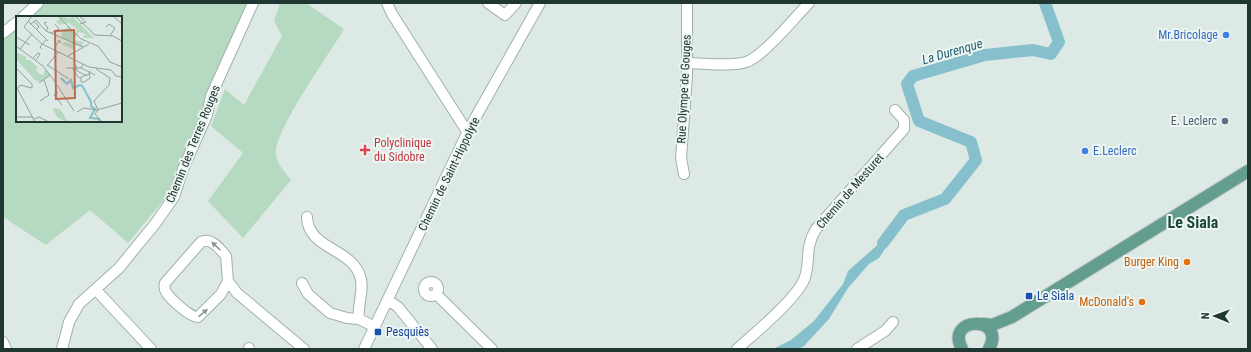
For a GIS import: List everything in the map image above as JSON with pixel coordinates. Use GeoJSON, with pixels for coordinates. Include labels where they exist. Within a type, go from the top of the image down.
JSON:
{"type":"FeatureCollection","features":[{"type":"Feature","properties":{"kind":"main road"},"geometry":{"type":"LineString","coordinates":[[958,346],[962,331],[969,324],[978,323],[992,325],[1012,317],[1248,171]]}},
{"type":"Feature","properties":{"kind":"main road"},"geometry":{"type":"LineString","coordinates":[[991,344],[998,330],[1012,317]]}},
{"type":"Feature","properties":{"kind":"main road"},"geometry":{"type":"LineString","coordinates":[[983,324],[990,331],[991,344]]}},
{"type":"Feature","properties":{"kind":"street"},"geometry":{"type":"LineString","coordinates":[[24,16],[38,3]]}},
{"type":"Feature","properties":{"kind":"street","name":"Chemin des Terres Rouges"},"geometry":{"type":"LineString","coordinates":[[64,348],[73,313],[79,304],[112,275],[137,247],[174,197],[207,115],[211,96],[252,3]]}},
{"type":"Feature","properties":{"kind":"street"},"geometry":{"type":"LineString","coordinates":[[387,3],[392,14],[468,133]]}},
{"type":"Feature","properties":{"kind":"street"},"geometry":{"type":"LineString","coordinates":[[488,3],[505,15],[516,3]]}},
{"type":"Feature","properties":{"kind":"street","name":"Chemin de Saint-Hippolyte"},"geometry":{"type":"LineString","coordinates":[[364,349],[468,133],[540,3]]}},
{"type":"Feature","properties":{"kind":"street","name":"Rue Olympe de Gouges"},"geometry":{"type":"LineString","coordinates":[[684,174],[681,158],[687,63],[688,3]]}},
{"type":"Feature","properties":{"kind":"street"},"geometry":{"type":"LineString","coordinates":[[687,63],[740,63],[750,60],[760,53],[809,3]]}},
{"type":"Feature","properties":{"kind":"street"},"geometry":{"type":"LineString","coordinates":[[3,33],[16,23]]}},
{"type":"Feature","properties":{"kind":"street","name":"Chemin de Mesturet"},"geometry":{"type":"LineString","coordinates":[[737,349],[770,320],[800,286],[806,274],[808,246],[816,229],[902,131],[905,122],[895,110]]}},
{"type":"Feature","properties":{"kind":"street"},"geometry":{"type":"LineString","coordinates":[[307,217],[310,232],[324,244],[335,249],[353,265],[360,275],[359,319]]}},
{"type":"Feature","properties":{"kind":"street"},"geometry":{"type":"LineString","coordinates":[[228,281],[221,294],[201,316],[195,318],[167,294],[164,287],[165,283],[201,242],[207,240],[211,241],[226,256],[228,281],[237,293],[304,349]]}},
{"type":"Feature","properties":{"kind":"street"},"geometry":{"type":"LineString","coordinates":[[302,283],[308,294],[330,313],[347,318],[359,319],[375,327]]}},
{"type":"Feature","properties":{"kind":"street"},"geometry":{"type":"LineString","coordinates":[[96,290],[151,349]]}},
{"type":"Feature","properties":{"kind":"street"},"geometry":{"type":"LineString","coordinates":[[221,294],[230,292],[237,293]]}},
{"type":"Feature","properties":{"kind":"street"},"geometry":{"type":"LineString","coordinates":[[436,294],[492,349]]}},
{"type":"Feature","properties":{"kind":"street"},"geometry":{"type":"LineString","coordinates":[[388,300],[398,307],[432,349]]}},
{"type":"Feature","properties":{"kind":"street"},"geometry":{"type":"LineString","coordinates":[[857,349],[885,331],[893,322]]}},
{"type":"Feature","properties":{"kind":"street"},"geometry":{"type":"LineString","coordinates":[[3,342],[6,349]]}},
{"type":"Feature","properties":{"kind":"green space"},"geometry":{"type":"Polygon","coordinates":[[[44,3],[248,3],[167,196],[128,243],[90,210],[46,245],[3,217],[3,38],[16,27],[16,122],[122,122],[122,16],[29,16],[44,3]]]}},
{"type":"Feature","properties":{"kind":"green space"},"geometry":{"type":"Polygon","coordinates":[[[280,3],[306,3],[344,29],[293,110],[278,142],[276,157],[281,167],[291,180],[243,238],[208,201],[243,153],[211,126],[225,89],[244,105],[282,36],[274,21],[280,3]]]}},
{"type":"Feature","properties":{"kind":"water"},"geometry":{"type":"Polygon","coordinates":[[[894,226],[887,246],[879,258],[869,264],[848,288],[829,319],[804,346],[799,349],[773,349],[791,340],[814,321],[843,284],[848,271],[882,241],[894,226]]]}},
{"type":"Feature","properties":{"kind":"waterway","name":"La Durenque"},"geometry":{"type":"LineString","coordinates":[[883,243],[904,215],[945,199],[976,160],[971,142],[919,121],[907,84],[913,76],[985,55],[1033,50],[1051,54],[1059,42],[1045,3]]}},
{"type":"Feature","properties":{"kind":"place","name":"Mr.Bricolage"},"geometry":{"type":"Point","coordinates":[1226,35]}},
{"type":"Feature","properties":{"kind":"place","name":"E. Leclerc"},"geometry":{"type":"Point","coordinates":[1225,121]}},
{"type":"Feature","properties":{"kind":"place","name":"Polyclinique du Sidobre"},"geometry":{"type":"Point","coordinates":[365,150]}},
{"type":"Feature","properties":{"kind":"place","name":"E.Leclerc"},"geometry":{"type":"Point","coordinates":[1085,151]}},
{"type":"Feature","properties":{"kind":"place","name":"Burger King"},"geometry":{"type":"Point","coordinates":[1187,262]}},
{"type":"Feature","properties":{"kind":"place","name":"Le Siala"},"geometry":{"type":"Point","coordinates":[1029,296]}},
{"type":"Feature","properties":{"kind":"place","name":"McDonald's"},"geometry":{"type":"Point","coordinates":[1142,302]}},
{"type":"Feature","properties":{"kind":"place","name":"Pesquiès"},"geometry":{"type":"Point","coordinates":[378,332]}},
{"type":"Feature","properties":{"kind":"district","name":"Le Siala"},"geometry":{"type":"Point","coordinates":[1193,222]}}]}
